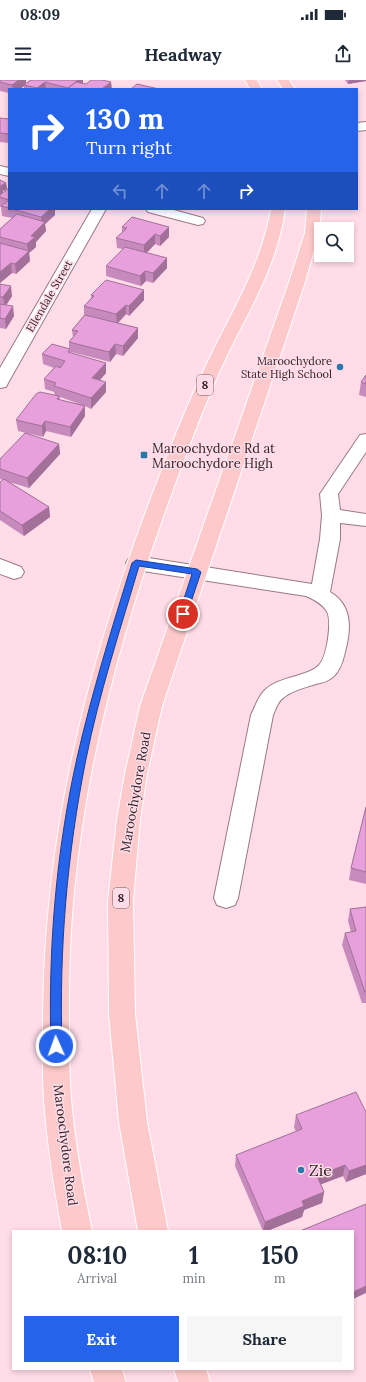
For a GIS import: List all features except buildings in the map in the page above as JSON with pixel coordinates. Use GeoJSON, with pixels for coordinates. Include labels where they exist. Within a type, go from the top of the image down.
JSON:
{"type":"FeatureCollection","features":[{"type":"Feature","properties":{"kind":"main road","name":"Maroochydore Road"},"geometry":{"type":"LineString","coordinates":[[77,1230],[58,1103],[55,1003],[58,920],[66,845],[82,758],[108,656],[136,563],[201,394],[253,289],[266,259],[278,210]]}},
{"type":"Feature","properties":{"kind":"main road","name":"Maroochydore Road"},"geometry":{"type":"LineString","coordinates":[[153,1230],[140,1173],[127,1082],[120,985],[121,889],[128,820],[138,760],[151,706],[296,285],[312,233],[314,210]]}},
{"type":"Feature","properties":{"kind":"main road"},"geometry":{"type":"LineString","coordinates":[[106,1370],[110,1382]]}},
{"type":"Feature","properties":{"kind":"main road"},"geometry":{"type":"LineString","coordinates":[[190,1370],[194,1382]]}},
{"type":"Feature","properties":{"kind":"street","name":"Ellendale Street"},"geometry":{"type":"LineString","coordinates":[[0,383],[98,210]]}},
{"type":"Feature","properties":{"kind":"street"},"geometry":{"type":"LineString","coordinates":[[157,210],[198,221]]}},
{"type":"Feature","properties":{"kind":"street"},"geometry":{"type":"LineString","coordinates":[[320,594],[330,539],[331,515],[329,494],[366,439]]}},
{"type":"Feature","properties":{"kind":"street"},"geometry":{"type":"LineString","coordinates":[[331,515],[366,520]]}},
{"type":"Feature","properties":{"kind":"street"},"geometry":{"type":"LineString","coordinates":[[136,563],[309,590],[329,599],[336,607],[341,620],[339,636],[328,670],[318,676],[282,689],[271,698],[262,715],[226,898]]}},
{"type":"Feature","properties":{"kind":"place","name":"Maroochydore State High School"},"geometry":{"type":"Point","coordinates":[340,367]}},
{"type":"Feature","properties":{"kind":"place","name":"Maroochydore Rd at Maroochydore High"},"geometry":{"type":"Point","coordinates":[144,455]}},
{"type":"Feature","properties":{"kind":"place","name":"Zie"},"geometry":{"type":"Point","coordinates":[301,1170]}},
{"type":"Feature","properties":{"kind":"route"},"geometry":{"type":"LineString","coordinates":[[56,1046],[55,1003],[58,920],[66,845],[82,758],[108,656],[136,563],[197,572],[183,614]]}}]}
